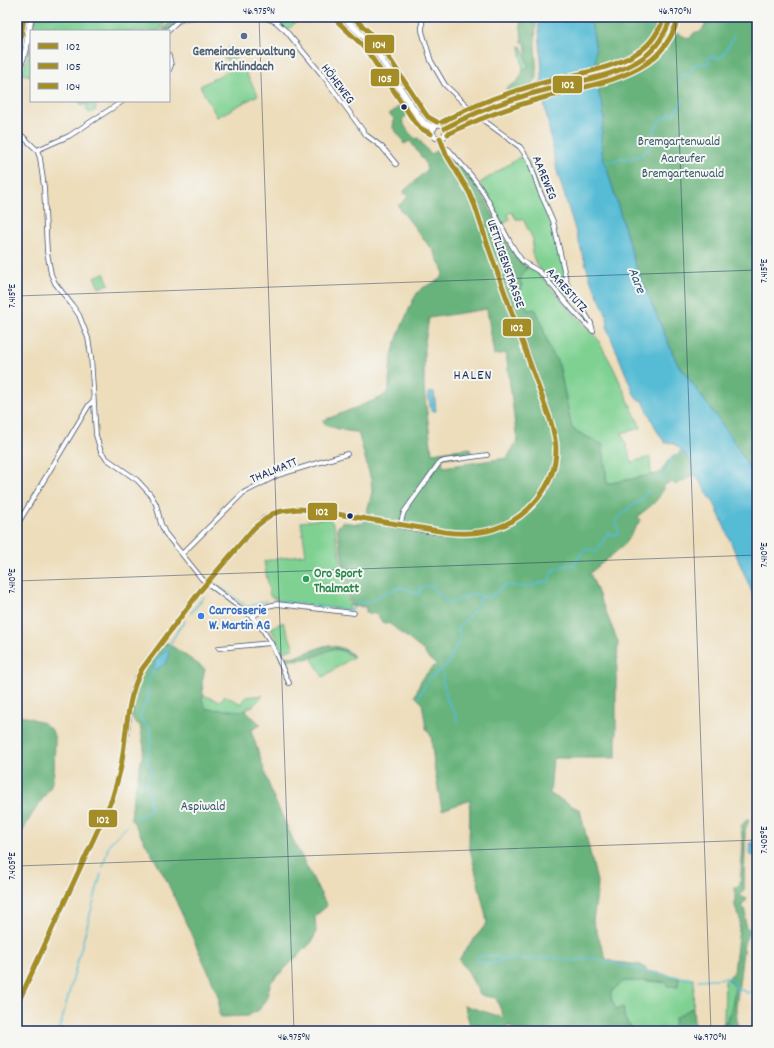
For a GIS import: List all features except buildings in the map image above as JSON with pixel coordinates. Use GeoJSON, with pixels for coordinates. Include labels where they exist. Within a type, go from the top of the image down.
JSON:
{"type":"FeatureCollection","features":[{"type":"Feature","properties":{"kind":"main road"},"geometry":{"type":"LineString","coordinates":[[17,74],[26,50],[31,17]]}},
{"type":"Feature","properties":{"kind":"main road"},"geometry":{"type":"LineString","coordinates":[[343,17],[370,44],[419,117],[424,123],[434,128]]}},
{"type":"Feature","properties":{"kind":"main road"},"geometry":{"type":"LineString","coordinates":[[445,128],[455,122],[511,99],[617,70],[638,60],[650,52],[663,37],[671,17]]}},
{"type":"Feature","properties":{"kind":"main road"},"geometry":{"type":"LineString","coordinates":[[434,128],[438,125],[442,125],[445,128]]}},
{"type":"Feature","properties":{"kind":"main road"},"geometry":{"type":"LineString","coordinates":[[434,128],[434,135],[440,138],[445,134],[445,128]]}},
{"type":"Feature","properties":{"kind":"main road","name":"UETTLIGENSTRASSE"},"geometry":{"type":"LineString","coordinates":[[17,1005],[112,799],[121,767],[131,699],[137,678],[147,662],[208,583],[254,528],[264,519],[277,512],[304,510],[452,534],[480,532],[500,526],[517,518],[539,499],[550,480],[556,459],[555,438],[552,426],[512,310],[485,239],[474,202],[444,149],[440,138]]}},
{"type":"Feature","properties":{"kind":"street"},"geometry":{"type":"LineString","coordinates":[[168,30],[182,17]]}},
{"type":"Feature","properties":{"kind":"street","name":"HÖHEWEG"},"geometry":{"type":"LineString","coordinates":[[264,17],[275,21],[286,31],[324,77],[366,135],[382,147],[396,164]]}},
{"type":"Feature","properties":{"kind":"street","name":"AAREWEG"},"geometry":{"type":"LineString","coordinates":[[422,17],[422,31],[431,61],[445,85],[478,117],[520,147],[529,160],[540,192],[553,221],[567,284],[592,323],[593,331]]}},
{"type":"Feature","properties":{"kind":"street"},"geometry":{"type":"LineString","coordinates":[[37,150],[69,136],[121,102]]}},
{"type":"Feature","properties":{"kind":"street"},"geometry":{"type":"LineString","coordinates":[[17,131],[37,150],[42,166],[47,252],[51,274],[58,288],[72,305],[85,330],[91,356],[93,402],[97,440],[101,452],[107,459],[137,480],[150,494],[156,504],[163,528],[170,540],[202,579],[252,617],[261,627],[271,643],[289,683]]}},
{"type":"Feature","properties":{"kind":"street","name":"AARESTUTZ"},"geometry":{"type":"LineString","coordinates":[[444,149],[448,149],[450,151],[479,185],[510,244],[524,264],[541,273],[562,300],[593,331]]}},
{"type":"Feature","properties":{"kind":"street"},"geometry":{"type":"LineString","coordinates":[[17,525],[89,405],[93,402]]}},
{"type":"Feature","properties":{"kind":"street","name":"THALMATT"},"geometry":{"type":"LineString","coordinates":[[182,554],[244,493],[278,475],[346,454]]}},
{"type":"Feature","properties":{"kind":"street"},"geometry":{"type":"LineString","coordinates":[[400,525],[404,512],[440,462],[487,455]]}},
{"type":"Feature","properties":{"kind":"street"},"geometry":{"type":"LineString","coordinates":[[252,617],[268,606],[277,604],[354,613]]}},
{"type":"Feature","properties":{"kind":"street"},"geometry":{"type":"LineString","coordinates":[[219,648],[271,643]]}},
{"type":"Feature","properties":{"kind":"green space"},"geometry":{"type":"Polygon","coordinates":[[[36,17],[170,17],[161,30],[34,30],[36,17]]]}},
{"type":"Feature","properties":{"kind":"green space"},"geometry":{"type":"Polygon","coordinates":[[[171,17],[194,17],[195,20],[172,30],[164,30],[170,22],[171,17]]]}},
{"type":"Feature","properties":{"kind":"green space"},"geometry":{"type":"Polygon","coordinates":[[[269,17],[293,17],[297,21],[287,31],[278,22],[269,17]]]}},
{"type":"Feature","properties":{"kind":"green space"},"geometry":{"type":"Polygon","coordinates":[[[520,17],[536,17],[535,45],[537,79],[533,82],[535,86],[508,94],[506,88],[517,81],[523,70],[528,68],[525,42],[522,42],[520,17]]]}},
{"type":"Feature","properties":{"kind":"green space","name":"Bremgartenwald"},"geometry":{"type":"Polygon","coordinates":[[[590,17],[665,17],[654,38],[643,50],[630,59],[614,64],[613,66],[615,73],[618,73],[635,66],[649,57],[661,45],[671,30],[689,39],[695,32],[699,33],[705,26],[706,17],[757,17],[757,481],[732,438],[676,361],[635,264],[605,162],[603,160],[601,141],[604,120],[603,107],[599,95],[590,17]]]}},
{"type":"Feature","properties":{"kind":"green space"},"geometry":{"type":"Polygon","coordinates":[[[666,17],[663,28],[651,45],[634,58],[621,64],[637,55],[651,43],[658,34],[666,17]]]}},
{"type":"Feature","properties":{"kind":"green space"},"geometry":{"type":"Polygon","coordinates":[[[231,46],[237,57],[227,60],[223,57],[227,54],[226,50],[231,46]]]}},
{"type":"Feature","properties":{"kind":"green space"},"geometry":{"type":"Polygon","coordinates":[[[520,46],[527,60],[528,68],[523,70],[520,46]]]}},
{"type":"Feature","properties":{"kind":"green space"},"geometry":{"type":"Polygon","coordinates":[[[30,50],[30,76],[22,74],[30,50]]]}},
{"type":"Feature","properties":{"kind":"green space"},"geometry":{"type":"Polygon","coordinates":[[[241,64],[258,95],[217,117],[200,86],[241,64]]]}},
{"type":"Feature","properties":{"kind":"green space"},"geometry":{"type":"Polygon","coordinates":[[[79,102],[94,102],[91,103],[96,106],[95,111],[91,113],[88,112],[86,107],[89,103],[81,106],[79,102]]]}},
{"type":"Feature","properties":{"kind":"green space"},"geometry":{"type":"Polygon","coordinates":[[[400,103],[409,113],[402,120],[404,125],[409,133],[416,139],[418,138],[431,155],[437,150],[443,156],[448,152],[466,173],[488,204],[508,245],[520,262],[527,267],[520,280],[522,285],[520,288],[521,298],[528,310],[535,309],[541,320],[548,345],[559,365],[572,429],[603,445],[607,484],[660,473],[667,462],[681,451],[691,461],[694,467],[695,474],[675,485],[672,482],[664,485],[658,499],[638,516],[640,521],[623,546],[590,573],[618,642],[616,684],[616,758],[553,758],[550,794],[580,810],[598,886],[593,921],[606,959],[614,962],[641,965],[648,971],[679,977],[678,987],[667,986],[666,982],[624,981],[612,992],[612,1001],[617,1010],[621,1007],[624,1008],[625,1018],[631,1027],[631,1031],[514,1031],[511,1026],[488,1031],[472,1031],[464,1005],[504,1018],[496,998],[480,995],[467,970],[459,960],[465,950],[487,923],[469,844],[470,800],[442,810],[435,772],[431,736],[426,728],[422,703],[415,696],[422,678],[436,664],[428,658],[424,651],[390,624],[384,623],[373,612],[370,615],[366,613],[366,607],[351,606],[337,528],[342,522],[357,524],[364,523],[372,492],[371,480],[358,432],[329,426],[322,421],[380,398],[389,391],[393,351],[412,303],[421,289],[436,282],[444,273],[432,248],[398,206],[408,197],[403,192],[427,170],[425,162],[410,141],[404,144],[393,128],[394,118],[389,114],[397,109],[400,103]],[[487,309],[429,318],[424,348],[424,389],[432,453],[470,448],[471,454],[442,458],[443,467],[507,458],[517,441],[506,353],[494,355],[487,309]]]}},
{"type":"Feature","properties":{"kind":"green space"},"geometry":{"type":"Polygon","coordinates":[[[523,155],[528,161],[549,214],[572,294],[563,298],[536,264],[532,253],[533,239],[523,219],[516,219],[512,212],[507,214],[510,219],[502,225],[480,183],[523,155]]]}},
{"type":"Feature","properties":{"kind":"green space"},"geometry":{"type":"Polygon","coordinates":[[[527,267],[539,273],[561,300],[597,338],[613,367],[641,428],[622,433],[632,462],[650,457],[651,475],[607,484],[603,445],[572,429],[559,365],[548,345],[541,320],[528,310],[520,294],[520,288],[522,285],[520,280],[527,267]]]}},
{"type":"Feature","properties":{"kind":"green space"},"geometry":{"type":"Polygon","coordinates":[[[104,273],[109,284],[99,288],[94,277],[104,273]]]}},
{"type":"Feature","properties":{"kind":"green space","name":"Oro Sport Thalmatt"},"geometry":{"type":"Polygon","coordinates":[[[329,518],[334,525],[350,610],[280,601],[270,596],[264,561],[306,554],[301,522],[329,518]]]}},
{"type":"Feature","properties":{"kind":"green space"},"geometry":{"type":"Polygon","coordinates":[[[283,622],[294,648],[282,653],[271,628],[283,622]]]}},
{"type":"Feature","properties":{"kind":"green space","name":"Aspiwald"},"geometry":{"type":"Polygon","coordinates":[[[166,642],[205,669],[202,683],[202,699],[206,709],[246,711],[261,725],[251,730],[272,794],[296,846],[327,906],[315,916],[316,932],[312,942],[271,982],[266,999],[259,1010],[247,1016],[221,1017],[219,1014],[219,999],[211,978],[166,879],[131,818],[133,799],[144,748],[140,725],[134,722],[132,717],[133,701],[141,677],[166,642]]]}},
{"type":"Feature","properties":{"kind":"green space"},"geometry":{"type":"Polygon","coordinates":[[[324,646],[340,648],[347,651],[354,656],[353,657],[347,652],[336,649],[326,651],[307,659],[282,660],[280,658],[284,656],[295,657],[324,646]]]}},
{"type":"Feature","properties":{"kind":"green space"},"geometry":{"type":"Polygon","coordinates":[[[330,649],[348,653],[353,657],[323,677],[311,657],[330,649]]]}},
{"type":"Feature","properties":{"kind":"green space"},"geometry":{"type":"Polygon","coordinates":[[[203,695],[219,701],[225,696],[242,704],[246,697],[263,695],[252,707],[248,707],[246,711],[205,709],[201,699],[203,695]]]}},
{"type":"Feature","properties":{"kind":"green space"},"geometry":{"type":"Polygon","coordinates":[[[17,714],[43,723],[52,730],[55,740],[54,772],[51,786],[31,816],[17,841],[17,714]]]}},
{"type":"Feature","properties":{"kind":"green space"},"geometry":{"type":"Polygon","coordinates":[[[748,818],[748,823],[745,829],[744,890],[740,896],[747,899],[743,903],[742,907],[746,911],[745,926],[750,930],[744,943],[736,1008],[738,1031],[721,1031],[720,1026],[728,1020],[735,988],[728,978],[734,972],[740,920],[735,906],[735,887],[740,885],[743,847],[741,826],[748,818]]]}},
{"type":"Feature","properties":{"kind":"green space"},"geometry":{"type":"Polygon","coordinates":[[[679,977],[694,979],[693,1009],[690,1009],[677,1030],[681,1031],[661,1029],[650,1031],[631,1031],[632,1029],[624,1017],[624,1010],[616,1009],[610,996],[611,992],[623,981],[658,982],[678,987],[679,977]]]}},
{"type":"Feature","properties":{"kind":"green space"},"geometry":{"type":"Polygon","coordinates":[[[728,978],[735,988],[731,1012],[724,1023],[725,981],[728,978]]]}},
{"type":"Feature","properties":{"kind":"green space"},"geometry":{"type":"Polygon","coordinates":[[[690,1009],[693,1009],[695,1031],[677,1030],[674,1025],[675,1018],[690,1009]]]}},
{"type":"Feature","properties":{"kind":"water","name":"Aare"},"geometry":{"type":"Polygon","coordinates":[[[538,17],[590,17],[595,44],[599,95],[603,107],[604,120],[601,141],[603,160],[605,162],[635,264],[676,361],[732,438],[757,481],[757,604],[715,505],[695,474],[693,466],[687,457],[676,445],[665,443],[657,431],[643,401],[638,400],[634,394],[607,328],[608,322],[606,314],[590,278],[557,171],[541,86],[542,73],[538,17]]]}},
{"type":"Feature","properties":{"kind":"water"},"geometry":{"type":"Polygon","coordinates":[[[434,392],[436,411],[431,411],[428,393],[434,392]]]}},
{"type":"Feature","properties":{"kind":"water"},"geometry":{"type":"Polygon","coordinates":[[[166,650],[168,650],[169,655],[167,662],[153,670],[156,660],[166,650]]]}},
{"type":"Feature","properties":{"kind":"water"},"geometry":{"type":"Polygon","coordinates":[[[757,834],[755,855],[751,856],[749,854],[751,848],[750,844],[755,840],[757,834]]]}},
{"type":"Feature","properties":{"kind":"water"},"geometry":{"type":"Polygon","coordinates":[[[757,1002],[757,1031],[751,1031],[757,1002]]]}},
{"type":"Feature","properties":{"kind":"pier"},"geometry":{"type":"Polygon","coordinates":[[[598,70],[600,78],[540,93],[539,86],[598,70]]]}},
{"type":"Feature","properties":{"kind":"waterway"},"geometry":{"type":"LineString","coordinates":[[681,85],[679,81],[681,74],[683,73],[687,76],[694,65],[710,63],[708,58],[710,56],[720,58],[726,51],[734,36]]}},
{"type":"Feature","properties":{"kind":"waterway"},"geometry":{"type":"LineString","coordinates":[[604,163],[622,158],[629,159],[641,155],[649,149],[653,134],[659,121],[661,121],[663,117],[667,117],[670,113],[674,114],[684,99]]}},
{"type":"Feature","properties":{"kind":"waterway"},"geometry":{"type":"LineString","coordinates":[[659,479],[668,472],[672,456],[683,452]]}},
{"type":"Feature","properties":{"kind":"waterway"},"geometry":{"type":"LineString","coordinates":[[336,608],[352,610],[357,603],[371,602],[383,593],[402,587],[419,594],[421,587],[432,586],[446,601],[453,602],[471,594],[489,597],[507,585],[528,587],[549,581],[553,570],[563,566],[575,564],[584,549],[596,552],[608,533],[615,535],[618,534],[619,531],[616,520],[631,506],[640,502],[648,490]]}},
{"type":"Feature","properties":{"kind":"waterway"},"geometry":{"type":"LineString","coordinates":[[217,585],[247,607],[266,601]]}},
{"type":"Feature","properties":{"kind":"waterway"},"geometry":{"type":"LineString","coordinates":[[418,697],[431,677],[448,664],[460,637],[458,628],[475,610],[482,596]]}},
{"type":"Feature","properties":{"kind":"waterway"},"geometry":{"type":"LineString","coordinates":[[191,613],[204,597]]}},
{"type":"Feature","properties":{"kind":"waterway"},"geometry":{"type":"LineString","coordinates":[[279,601],[331,608]]}},
{"type":"Feature","properties":{"kind":"waterway"},"geometry":{"type":"LineString","coordinates":[[166,651],[185,621]]}},
{"type":"Feature","properties":{"kind":"waterway"},"geometry":{"type":"LineString","coordinates":[[137,818],[147,814],[150,807],[150,800],[146,785],[152,770],[147,762],[151,741],[150,729],[140,716],[145,702],[149,700],[147,688],[154,669]]}},
{"type":"Feature","properties":{"kind":"waterway"},"geometry":{"type":"LineString","coordinates":[[442,670],[447,700],[456,715],[457,721]]}},
{"type":"Feature","properties":{"kind":"waterway"},"geometry":{"type":"LineString","coordinates":[[103,867],[109,844],[127,826]]}},
{"type":"Feature","properties":{"kind":"waterway"},"geometry":{"type":"LineString","coordinates":[[59,1031],[101,874]]}},
{"type":"Feature","properties":{"kind":"waterway"},"geometry":{"type":"LineString","coordinates":[[477,956],[493,956],[504,960],[552,957],[570,961],[591,958],[664,975],[693,979]]}},
{"type":"Feature","properties":{"kind":"waterway"},"geometry":{"type":"LineString","coordinates":[[475,961],[490,964],[504,960]]}},
{"type":"Feature","properties":{"kind":"waterway"},"geometry":{"type":"LineString","coordinates":[[698,980],[730,978],[737,991],[742,990],[747,993],[752,991],[757,992]]}},
{"type":"Feature","properties":{"kind":"transit line","name":"104"},"geometry":{"type":"LineString","coordinates":[[17,54],[24,17]]}},
{"type":"Feature","properties":{"kind":"transit line","name":"104"},"geometry":{"type":"LineString","coordinates":[[353,17],[382,47],[425,113],[428,117],[437,122]]}},
{"type":"Feature","properties":{"kind":"transit line","name":"104"},"geometry":{"type":"LineString","coordinates":[[442,122],[481,103],[508,93],[596,70],[630,57],[644,48],[651,41],[658,32],[664,17]]}},
{"type":"Feature","properties":{"kind":"transit line","name":"102"},"geometry":{"type":"LineString","coordinates":[[445,128],[471,115],[511,100],[612,73],[634,63],[653,49],[664,34],[671,17]]}},
{"type":"Feature","properties":{"kind":"transit line","name":"105"},"geometry":{"type":"LineString","coordinates":[[448,134],[515,106],[615,79],[637,69],[647,63],[662,49],[670,38],[678,19]]}},
{"type":"Feature","properties":{"kind":"transit line","name":"105"},"geometry":{"type":"LineString","coordinates":[[338,22],[370,55],[414,121],[420,128],[431,134]]}},
{"type":"Feature","properties":{"kind":"transit line","name":"102"},"geometry":{"type":"LineString","coordinates":[[17,1005],[112,799],[121,766],[130,704],[142,669],[200,591],[254,528],[272,514],[299,509],[445,532],[482,532],[506,524],[529,509],[538,499],[551,476],[555,463],[556,449],[550,419],[475,206],[469,192],[446,154],[440,138]]}},
{"type":"Feature","properties":{"kind":"place","name":"Gemeindeverwaltung Kirchlindach"},"geometry":{"type":"Point","coordinates":[244,36]}},
{"type":"Feature","properties":{"kind":"place","name":"Oro Sport Thalmatt"},"geometry":{"type":"Point","coordinates":[306,579]}},
{"type":"Feature","properties":{"kind":"place","name":"Carrosserie W. Martin AG"},"geometry":{"type":"Point","coordinates":[201,616]}},
{"type":"Feature","properties":{"kind":"district","name":"HALEN"},"geometry":{"type":"Point","coordinates":[473,374]}},
{"type":"Feature","properties":{"kind":"park label","name":"Aareufer Bremgartenwald"},"geometry":{"type":"Point","coordinates":[683,164]}}]}
